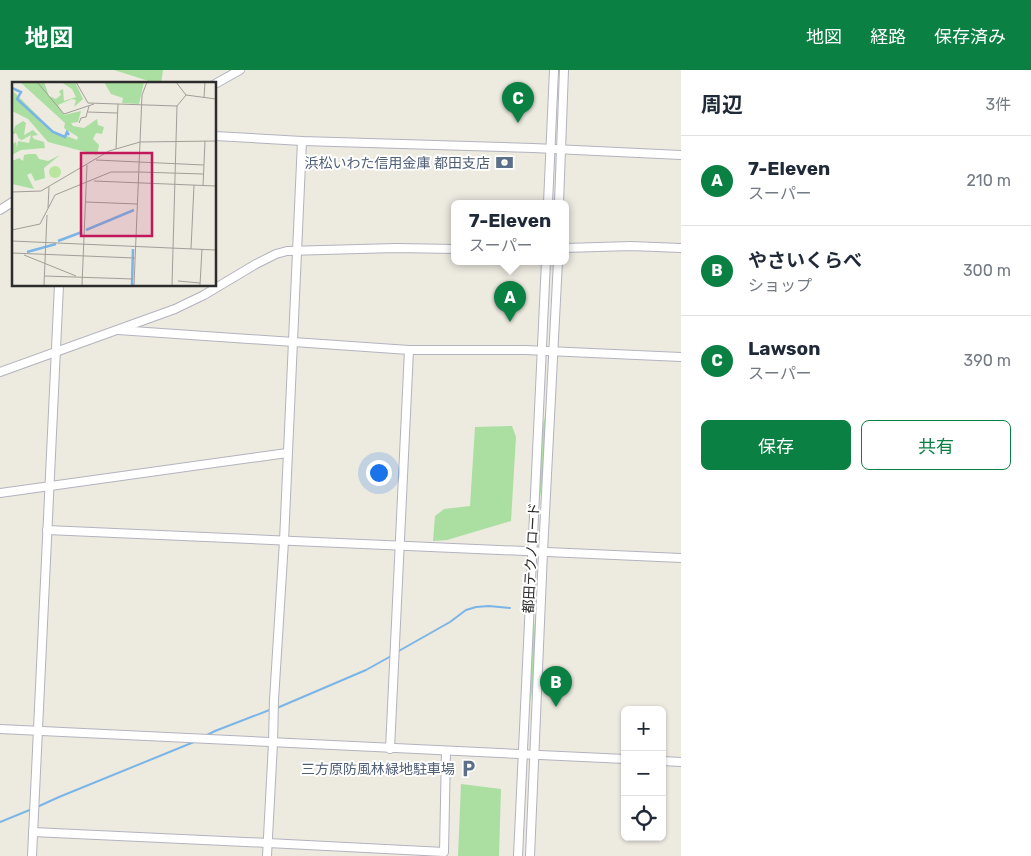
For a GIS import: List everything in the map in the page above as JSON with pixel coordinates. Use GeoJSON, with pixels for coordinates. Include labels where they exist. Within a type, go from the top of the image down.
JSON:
{"type":"FeatureCollection","features":[{"type":"Feature","properties":{"kind":"street"},"geometry":{"type":"LineString","coordinates":[[216,83],[240,70]]}},
{"type":"Feature","properties":{"kind":"street"},"geometry":{"type":"LineString","coordinates":[[548,200],[554,70]]}},
{"type":"Feature","properties":{"kind":"street"},"geometry":{"type":"LineString","coordinates":[[559,200],[564,70]]}},
{"type":"Feature","properties":{"kind":"street"},"geometry":{"type":"LineString","coordinates":[[216,136],[302,141],[550,148],[681,155]]}},
{"type":"Feature","properties":{"kind":"street"},"geometry":{"type":"LineString","coordinates":[[267,856],[284,540],[302,141]]}},
{"type":"Feature","properties":{"kind":"street"},"geometry":{"type":"LineString","coordinates":[[0,210],[12,203]]}},
{"type":"Feature","properties":{"kind":"street"},"geometry":{"type":"LineString","coordinates":[[569,248],[630,246],[681,248]]}},
{"type":"Feature","properties":{"kind":"street"},"geometry":{"type":"LineString","coordinates":[[0,372],[175,309],[204,295],[276,254],[297,250],[451,248]]}},
{"type":"Feature","properties":{"kind":"street","name":"都田テクノロード"},"geometry":{"type":"LineString","coordinates":[[518,856],[546,265]]}},
{"type":"Feature","properties":{"kind":"street","name":"都田テクノロード"},"geometry":{"type":"LineString","coordinates":[[530,856],[558,265]]}},
{"type":"Feature","properties":{"kind":"street"},"geometry":{"type":"LineString","coordinates":[[32,856],[59,286]]}},
{"type":"Feature","properties":{"kind":"street"},"geometry":{"type":"LineString","coordinates":[[118,330],[409,350],[553,351],[681,357]]}},
{"type":"Feature","properties":{"kind":"street"},"geometry":{"type":"LineString","coordinates":[[390,748],[409,350]]}},
{"type":"Feature","properties":{"kind":"street"},"geometry":{"type":"LineString","coordinates":[[0,493],[288,453]]}},
{"type":"Feature","properties":{"kind":"street"},"geometry":{"type":"LineString","coordinates":[[47,530],[681,558]]}},
{"type":"Feature","properties":{"kind":"street"},"geometry":{"type":"LineString","coordinates":[[0,729],[621,760]]}},
{"type":"Feature","properties":{"kind":"street"},"geometry":{"type":"LineString","coordinates":[[33,832],[444,852],[446,751]]}},
{"type":"Feature","properties":{"kind":"street"},"geometry":{"type":"LineString","coordinates":[[666,761],[681,762]]}},
{"type":"Feature","properties":{"kind":"green space"},"geometry":{"type":"Polygon","coordinates":[[[114,70],[163,70],[161,82],[152,82],[114,70]]]}},
{"type":"Feature","properties":{"kind":"green space"},"geometry":{"type":"Polygon","coordinates":[[[548,390],[544,471],[539,504],[542,430],[548,390]]]}},
{"type":"Feature","properties":{"kind":"green space"},"geometry":{"type":"Polygon","coordinates":[[[512,426],[516,437],[511,521],[447,540],[433,541],[435,516],[444,509],[470,506],[475,427],[512,426]]]}},
{"type":"Feature","properties":{"kind":"green space"},"geometry":{"type":"Polygon","coordinates":[[[537,608],[535,675],[529,708],[533,634],[537,608]]]}},
{"type":"Feature","properties":{"kind":"green space"},"geometry":{"type":"Polygon","coordinates":[[[461,784],[501,789],[499,856],[458,856],[461,784]]]}},
{"type":"Feature","properties":{"kind":"waterway"},"geometry":{"type":"LineString","coordinates":[[397,652],[450,622],[466,610],[489,606],[510,608]]}},
{"type":"Feature","properties":{"kind":"waterway"},"geometry":{"type":"LineString","coordinates":[[277,708],[366,670],[393,655]]}},
{"type":"Feature","properties":{"kind":"waterway"},"geometry":{"type":"LineString","coordinates":[[205,736],[272,709]]}},
{"type":"Feature","properties":{"kind":"waterway"},"geometry":{"type":"LineString","coordinates":[[37,807],[194,742]]}},
{"type":"Feature","properties":{"kind":"waterway"},"geometry":{"type":"LineString","coordinates":[[0,822],[32,809]]}},
{"type":"Feature","properties":{"kind":"place","name":"Lawson"},"geometry":{"type":"Point","coordinates":[518,123]}},
{"type":"Feature","properties":{"kind":"place","name":"浜松いわた信用金庫 都田支店"},"geometry":{"type":"Point","coordinates":[504,163]}},
{"type":"Feature","properties":{"kind":"place","name":"7-Eleven"},"geometry":{"type":"Point","coordinates":[510,322]}},
{"type":"Feature","properties":{"kind":"place","name":"やさいくらべ"},"geometry":{"type":"Point","coordinates":[556,707]}},
{"type":"Feature","properties":{"kind":"place","name":"三方原防風林緑地駐車場"},"geometry":{"type":"Point","coordinates":[469,769]}}]}
